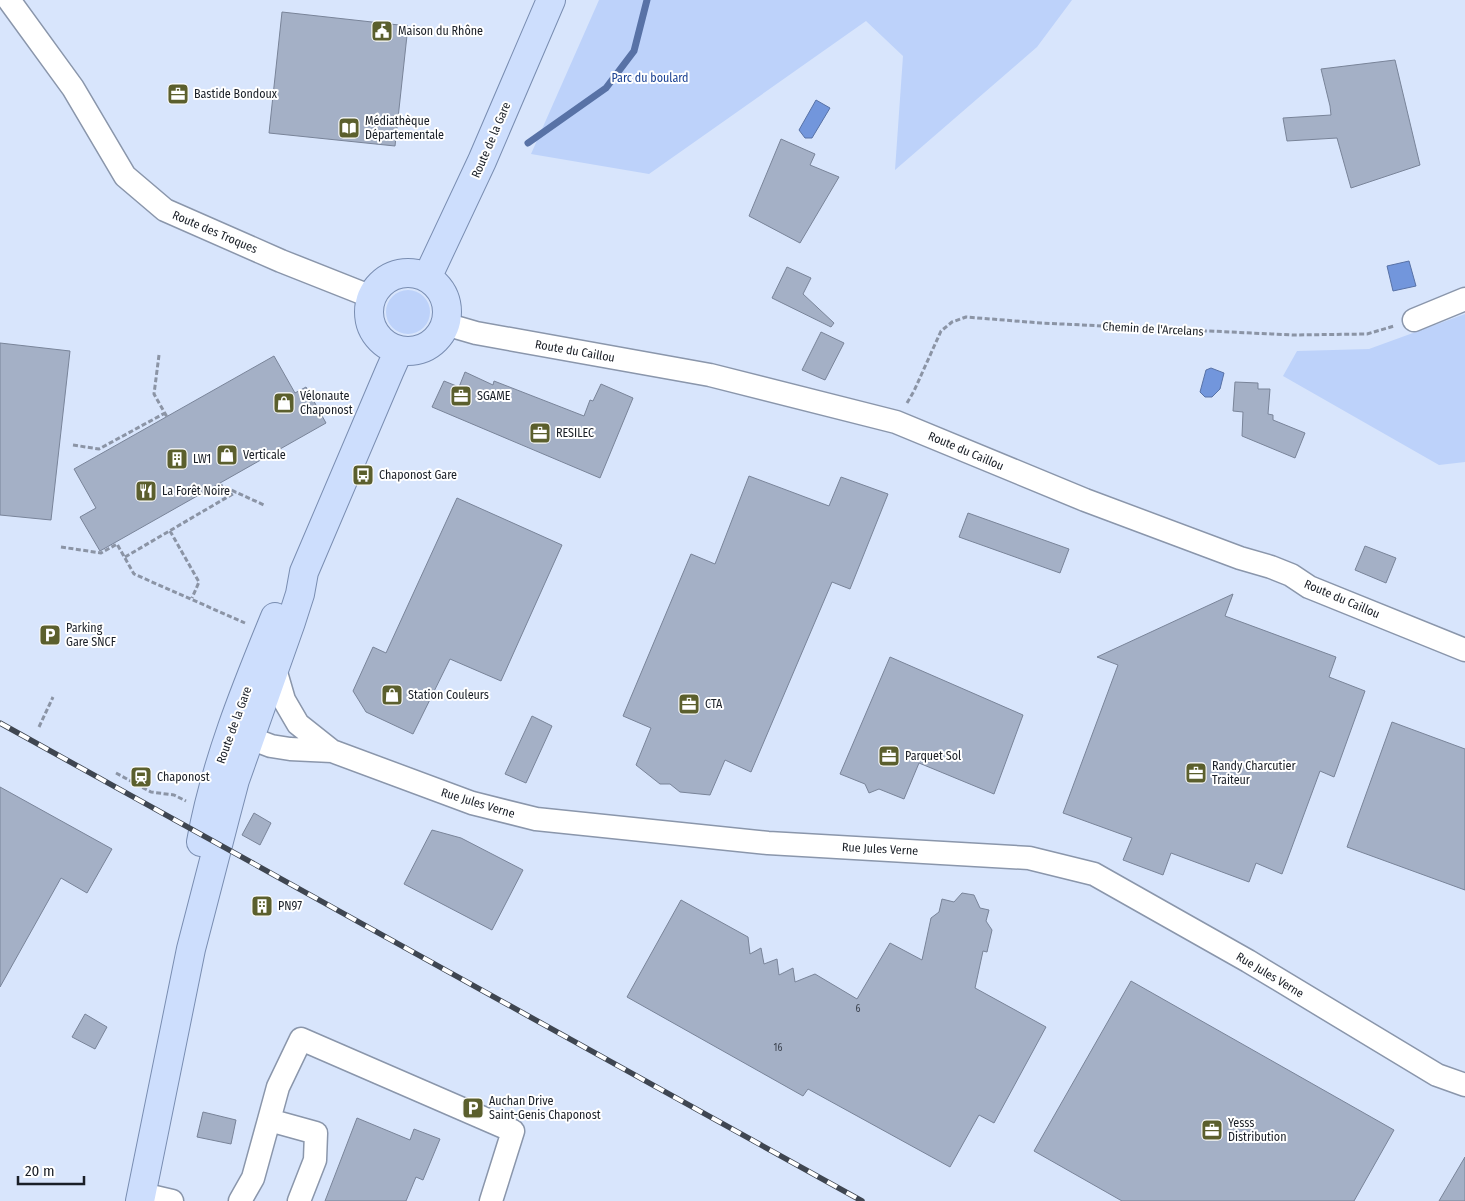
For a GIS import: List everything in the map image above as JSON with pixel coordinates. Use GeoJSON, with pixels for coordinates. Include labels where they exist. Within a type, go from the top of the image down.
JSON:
{"type":"FeatureCollection","features":[{"type":"Feature","properties":{"kind":"main road","name":"Route de la Gare"},"geometry":{"type":"LineString","coordinates":[[427,278],[482,161],[551,0]]}},
{"type":"Feature","properties":{"kind":"main road"},"geometry":{"type":"LineString","coordinates":[[402,274],[415,274],[427,278],[438,287],[444,298],[447,311],[445,324],[440,334],[427,346],[411,351],[400,350],[380,340],[370,322],[369,309],[372,297],[379,286],[389,278],[402,274]]}},
{"type":"Feature","properties":{"kind":"main road","name":"Route de la Gare"},"geometry":{"type":"LineString","coordinates":[[141,1197],[191,949],[226,814],[250,738],[297,604],[304,572],[400,350]]}},
{"type":"Feature","properties":{"kind":"main road","name":"Route de la Gare"},"geometry":{"type":"LineString","coordinates":[[191,949],[193,896],[207,811],[231,732],[280,603],[304,572]]}},
{"type":"Feature","properties":{"kind":"street","name":"Route des Troques"},"geometry":{"type":"LineString","coordinates":[[9,0],[73,88],[124,176],[165,210],[372,297]]}},
{"type":"Feature","properties":{"kind":"street"},"geometry":{"type":"LineString","coordinates":[[1414,320],[1465,299]]}},
{"type":"Feature","properties":{"kind":"street","name":"Route du Caillou"},"geometry":{"type":"LineString","coordinates":[[445,324],[468,332],[710,375],[896,422],[1086,500],[1240,558],[1271,566],[1309,587],[1465,650]]}},
{"type":"Feature","properties":{"kind":"street"},"geometry":{"type":"LineString","coordinates":[[275,669],[284,700],[298,724],[332,751]]}},
{"type":"Feature","properties":{"kind":"street","name":"Rue Jules Verne"},"geometry":{"type":"LineString","coordinates":[[250,738],[272,746],[290,749],[332,751],[472,803],[536,819],[768,843],[1029,858],[1094,874],[1248,961],[1436,1075],[1465,1085]]}},
{"type":"Feature","properties":{"kind":"street"},"geometry":{"type":"LineString","coordinates":[[240,1201],[253,1178],[278,1087],[301,1039],[513,1131],[491,1201]]}},
{"type":"Feature","properties":{"kind":"street"},"geometry":{"type":"LineString","coordinates":[[269,1120],[316,1134],[315,1160],[299,1201]]}},
{"type":"Feature","properties":{"kind":"street"},"geometry":{"type":"LineString","coordinates":[[141,1197],[172,1201]]}},
{"type":"Feature","properties":{"kind":"path","name":"Chemin de l'Arcelans"},"geometry":{"type":"LineString","coordinates":[[896,422],[914,391],[941,331],[952,322],[966,317],[1041,323],[1293,335],[1367,334],[1414,320]]}},
{"type":"Feature","properties":{"kind":"path"},"geometry":{"type":"LineString","coordinates":[[73,445],[99,449],[166,415],[154,394],[159,354]]}},
{"type":"Feature","properties":{"kind":"path"},"geometry":{"type":"LineString","coordinates":[[218,484],[264,505]]}},
{"type":"Feature","properties":{"kind":"path"},"geometry":{"type":"LineString","coordinates":[[125,557],[236,492]]}},
{"type":"Feature","properties":{"kind":"path"},"geometry":{"type":"LineString","coordinates":[[170,531],[199,582],[192,598]]}},
{"type":"Feature","properties":{"kind":"path"},"geometry":{"type":"LineString","coordinates":[[61,547],[101,553],[117,544],[134,574],[191,600],[192,598],[247,624]]}},
{"type":"Feature","properties":{"kind":"path"},"geometry":{"type":"LineString","coordinates":[[39,727],[53,697]]}},
{"type":"Feature","properties":{"kind":"path"},"geometry":{"type":"LineString","coordinates":[[116,773],[151,792],[174,795],[207,811]]}},
{"type":"Feature","properties":{"kind":"green space","name":"Parc du boulard"},"geometry":{"type":"Polygon","coordinates":[[[599,0],[1072,0],[1037,47],[895,170],[903,56],[866,21],[649,174],[531,154],[599,0]]]}},
{"type":"Feature","properties":{"kind":"green space"},"geometry":{"type":"Polygon","coordinates":[[[408,290],[420,294],[426,300],[430,312],[426,324],[420,330],[408,334],[396,330],[390,324],[386,312],[390,300],[396,294],[408,290]]]}},
{"type":"Feature","properties":{"kind":"green space"},"geometry":{"type":"Polygon","coordinates":[[[1465,314],[1465,462],[1439,465],[1283,376],[1297,351],[1369,349],[1465,314]]]}},
{"type":"Feature","properties":{"kind":"water"},"geometry":{"type":"Polygon","coordinates":[[[816,100],[830,108],[812,138],[805,138],[799,130],[816,100]]]}},
{"type":"Feature","properties":{"kind":"water"},"geometry":{"type":"Polygon","coordinates":[[[1409,261],[1416,286],[1393,291],[1387,266],[1409,261]]]}},
{"type":"Feature","properties":{"kind":"water"},"geometry":{"type":"Polygon","coordinates":[[[1211,368],[1224,373],[1220,389],[1212,397],[1205,397],[1200,392],[1206,370],[1211,368]]]}},
{"type":"Feature","properties":{"kind":"building"},"geometry":{"type":"Polygon","coordinates":[[[282,12],[408,26],[395,146],[269,133],[282,12]]]}},
{"type":"Feature","properties":{"kind":"building"},"geometry":{"type":"Polygon","coordinates":[[[1395,60],[1420,165],[1351,188],[1337,138],[1287,141],[1283,118],[1331,115],[1321,69],[1395,60]]]}},
{"type":"Feature","properties":{"kind":"building"},"geometry":{"type":"Polygon","coordinates":[[[781,139],[815,154],[810,165],[839,177],[800,243],[749,216],[781,139]]]}},
{"type":"Feature","properties":{"kind":"building"},"geometry":{"type":"Polygon","coordinates":[[[787,267],[811,278],[803,294],[834,323],[831,327],[772,298],[787,267]]]}},
{"type":"Feature","properties":{"kind":"building"},"geometry":{"type":"Polygon","coordinates":[[[821,332],[844,343],[825,380],[802,370],[821,332]]]}},
{"type":"Feature","properties":{"kind":"building"},"geometry":{"type":"Polygon","coordinates":[[[0,343],[70,351],[51,520],[0,515],[0,343]]]}},
{"type":"Feature","properties":{"kind":"building","name":"LW1"},"geometry":{"type":"Polygon","coordinates":[[[274,356],[295,393],[306,387],[326,423],[100,551],[80,517],[96,508],[74,469],[274,356]]]}},
{"type":"Feature","properties":{"kind":"building"},"geometry":{"type":"Polygon","coordinates":[[[465,372],[493,385],[494,381],[584,416],[590,400],[593,401],[601,384],[633,398],[600,478],[432,407],[444,381],[459,387],[465,372]]]}},
{"type":"Feature","properties":{"kind":"building"},"geometry":{"type":"Polygon","coordinates":[[[1235,382],[1258,383],[1258,389],[1270,389],[1268,414],[1273,415],[1273,420],[1305,433],[1295,458],[1242,436],[1243,412],[1233,411],[1235,382]]]}},
{"type":"Feature","properties":{"kind":"building"},"geometry":{"type":"Polygon","coordinates":[[[749,476],[829,506],[841,477],[888,494],[850,589],[832,582],[751,772],[725,760],[710,795],[680,792],[670,784],[660,784],[636,765],[651,728],[623,716],[691,554],[715,564],[749,476]]]}},
{"type":"Feature","properties":{"kind":"building"},"geometry":{"type":"Polygon","coordinates":[[[457,498],[562,545],[501,681],[450,659],[413,734],[366,712],[353,691],[373,647],[386,653],[457,498]]]}},
{"type":"Feature","properties":{"kind":"building"},"geometry":{"type":"Polygon","coordinates":[[[968,513],[1069,549],[1060,573],[959,537],[968,513]]]}},
{"type":"Feature","properties":{"kind":"building"},"geometry":{"type":"Polygon","coordinates":[[[1365,546],[1396,558],[1386,583],[1355,570],[1365,546]]]}},
{"type":"Feature","properties":{"kind":"building"},"geometry":{"type":"Polygon","coordinates":[[[1233,594],[1225,616],[1336,657],[1329,677],[1365,691],[1334,777],[1320,771],[1282,874],[1256,863],[1249,882],[1171,853],[1163,875],[1123,860],[1132,838],[1063,813],[1118,665],[1097,657],[1233,594]]]}},
{"type":"Feature","properties":{"kind":"building"},"geometry":{"type":"Polygon","coordinates":[[[890,657],[1023,715],[994,794],[919,763],[904,799],[879,789],[869,793],[865,784],[840,774],[890,657]]]}},
{"type":"Feature","properties":{"kind":"building"},"geometry":{"type":"Polygon","coordinates":[[[532,716],[552,726],[526,783],[505,774],[532,716]]]}},
{"type":"Feature","properties":{"kind":"building"},"geometry":{"type":"Polygon","coordinates":[[[1392,722],[1465,749],[1465,890],[1347,847],[1392,722]]]}},
{"type":"Feature","properties":{"kind":"building"},"geometry":{"type":"Polygon","coordinates":[[[0,787],[112,849],[87,893],[61,878],[0,987],[0,787]]]}},
{"type":"Feature","properties":{"kind":"building"},"geometry":{"type":"Polygon","coordinates":[[[254,813],[271,823],[260,845],[242,835],[254,813]]]}},
{"type":"Feature","properties":{"kind":"building"},"geometry":{"type":"Polygon","coordinates":[[[432,830],[461,838],[523,870],[492,930],[404,884],[432,830]]]}},
{"type":"Feature","properties":{"kind":"building"},"geometry":{"type":"Polygon","coordinates":[[[962,893],[974,895],[980,908],[989,910],[986,921],[992,930],[987,952],[983,951],[975,988],[1046,1027],[994,1123],[979,1115],[950,1167],[808,1089],[803,1096],[627,997],[681,900],[748,937],[750,954],[761,948],[764,964],[777,959],[779,975],[793,968],[795,982],[815,974],[857,999],[890,943],[922,960],[931,918],[939,912],[942,899],[954,902],[962,893]]]}},
{"type":"Feature","properties":{"kind":"building"},"geometry":{"type":"Polygon","coordinates":[[[1131,981],[1394,1130],[1354,1201],[1122,1201],[1034,1151],[1131,981]]]}},
{"type":"Feature","properties":{"kind":"building"},"geometry":{"type":"Polygon","coordinates":[[[85,1014],[107,1027],[95,1049],[72,1037],[85,1014]]]}},
{"type":"Feature","properties":{"kind":"building"},"geometry":{"type":"Polygon","coordinates":[[[203,1112],[236,1120],[231,1144],[197,1137],[203,1112]]]}},
{"type":"Feature","properties":{"kind":"building"},"geometry":{"type":"Polygon","coordinates":[[[357,1118],[410,1140],[414,1129],[440,1139],[423,1180],[416,1177],[406,1201],[325,1201],[357,1118]]]}},
{"type":"Feature","properties":{"kind":"building"},"geometry":{"type":"Polygon","coordinates":[[[1465,1157],[1465,1201],[1439,1201],[1465,1157]]]}},
{"type":"Feature","properties":{"kind":"waterway"},"geometry":{"type":"LineString","coordinates":[[528,143],[606,88],[634,51],[647,0]]}},
{"type":"Feature","properties":{"kind":"railway"},"geometry":{"type":"LineString","coordinates":[[0,723],[862,1201]]}},
{"type":"Feature","properties":{"kind":"place","name":"Maison du Rhône"},"geometry":{"type":"Point","coordinates":[382,31]}},
{"type":"Feature","properties":{"kind":"place","name":"Bastide Bondoux"},"geometry":{"type":"Point","coordinates":[178,94]}},
{"type":"Feature","properties":{"kind":"place","name":"Médiathèque Départementale"},"geometry":{"type":"Point","coordinates":[349,128]}},
{"type":"Feature","properties":{"kind":"place","name":"SGAME"},"geometry":{"type":"Point","coordinates":[461,396]}},
{"type":"Feature","properties":{"kind":"place","name":"Vélonaute Chaponost"},"geometry":{"type":"Point","coordinates":[284,403]}},
{"type":"Feature","properties":{"kind":"place","name":"RESILEC"},"geometry":{"type":"Point","coordinates":[540,433]}},
{"type":"Feature","properties":{"kind":"place","name":"Verticale"},"geometry":{"type":"Point","coordinates":[227,455]}},
{"type":"Feature","properties":{"kind":"place","name":"LW1"},"geometry":{"type":"Point","coordinates":[177,459]}},
{"type":"Feature","properties":{"kind":"place","name":"Chaponost Gare"},"geometry":{"type":"Point","coordinates":[363,475]}},
{"type":"Feature","properties":{"kind":"place","name":"La Forêt Noire"},"geometry":{"type":"Point","coordinates":[146,491]}},
{"type":"Feature","properties":{"kind":"place","name":"Parking Gare SNCF"},"geometry":{"type":"Point","coordinates":[50,635]}},
{"type":"Feature","properties":{"kind":"place","name":"Station Couleurs"},"geometry":{"type":"Point","coordinates":[392,695]}},
{"type":"Feature","properties":{"kind":"place","name":"CTA"},"geometry":{"type":"Point","coordinates":[689,704]}},
{"type":"Feature","properties":{"kind":"place","name":"Parquet Sol"},"geometry":{"type":"Point","coordinates":[889,756]}},
{"type":"Feature","properties":{"kind":"place","name":"Randy Charcutier Traiteur"},"geometry":{"type":"Point","coordinates":[1196,773]}},
{"type":"Feature","properties":{"kind":"place","name":"Chaponost"},"geometry":{"type":"Point","coordinates":[141,777]}},
{"type":"Feature","properties":{"kind":"place","name":"PN97"},"geometry":{"type":"Point","coordinates":[262,906]}},
{"type":"Feature","properties":{"kind":"place","name":"Auchan Drive Saint-Genis Chaponost"},"geometry":{"type":"Point","coordinates":[473,1108]}},
{"type":"Feature","properties":{"kind":"place","name":"Yesss Distribution"},"geometry":{"type":"Point","coordinates":[1212,1130]}}]}
